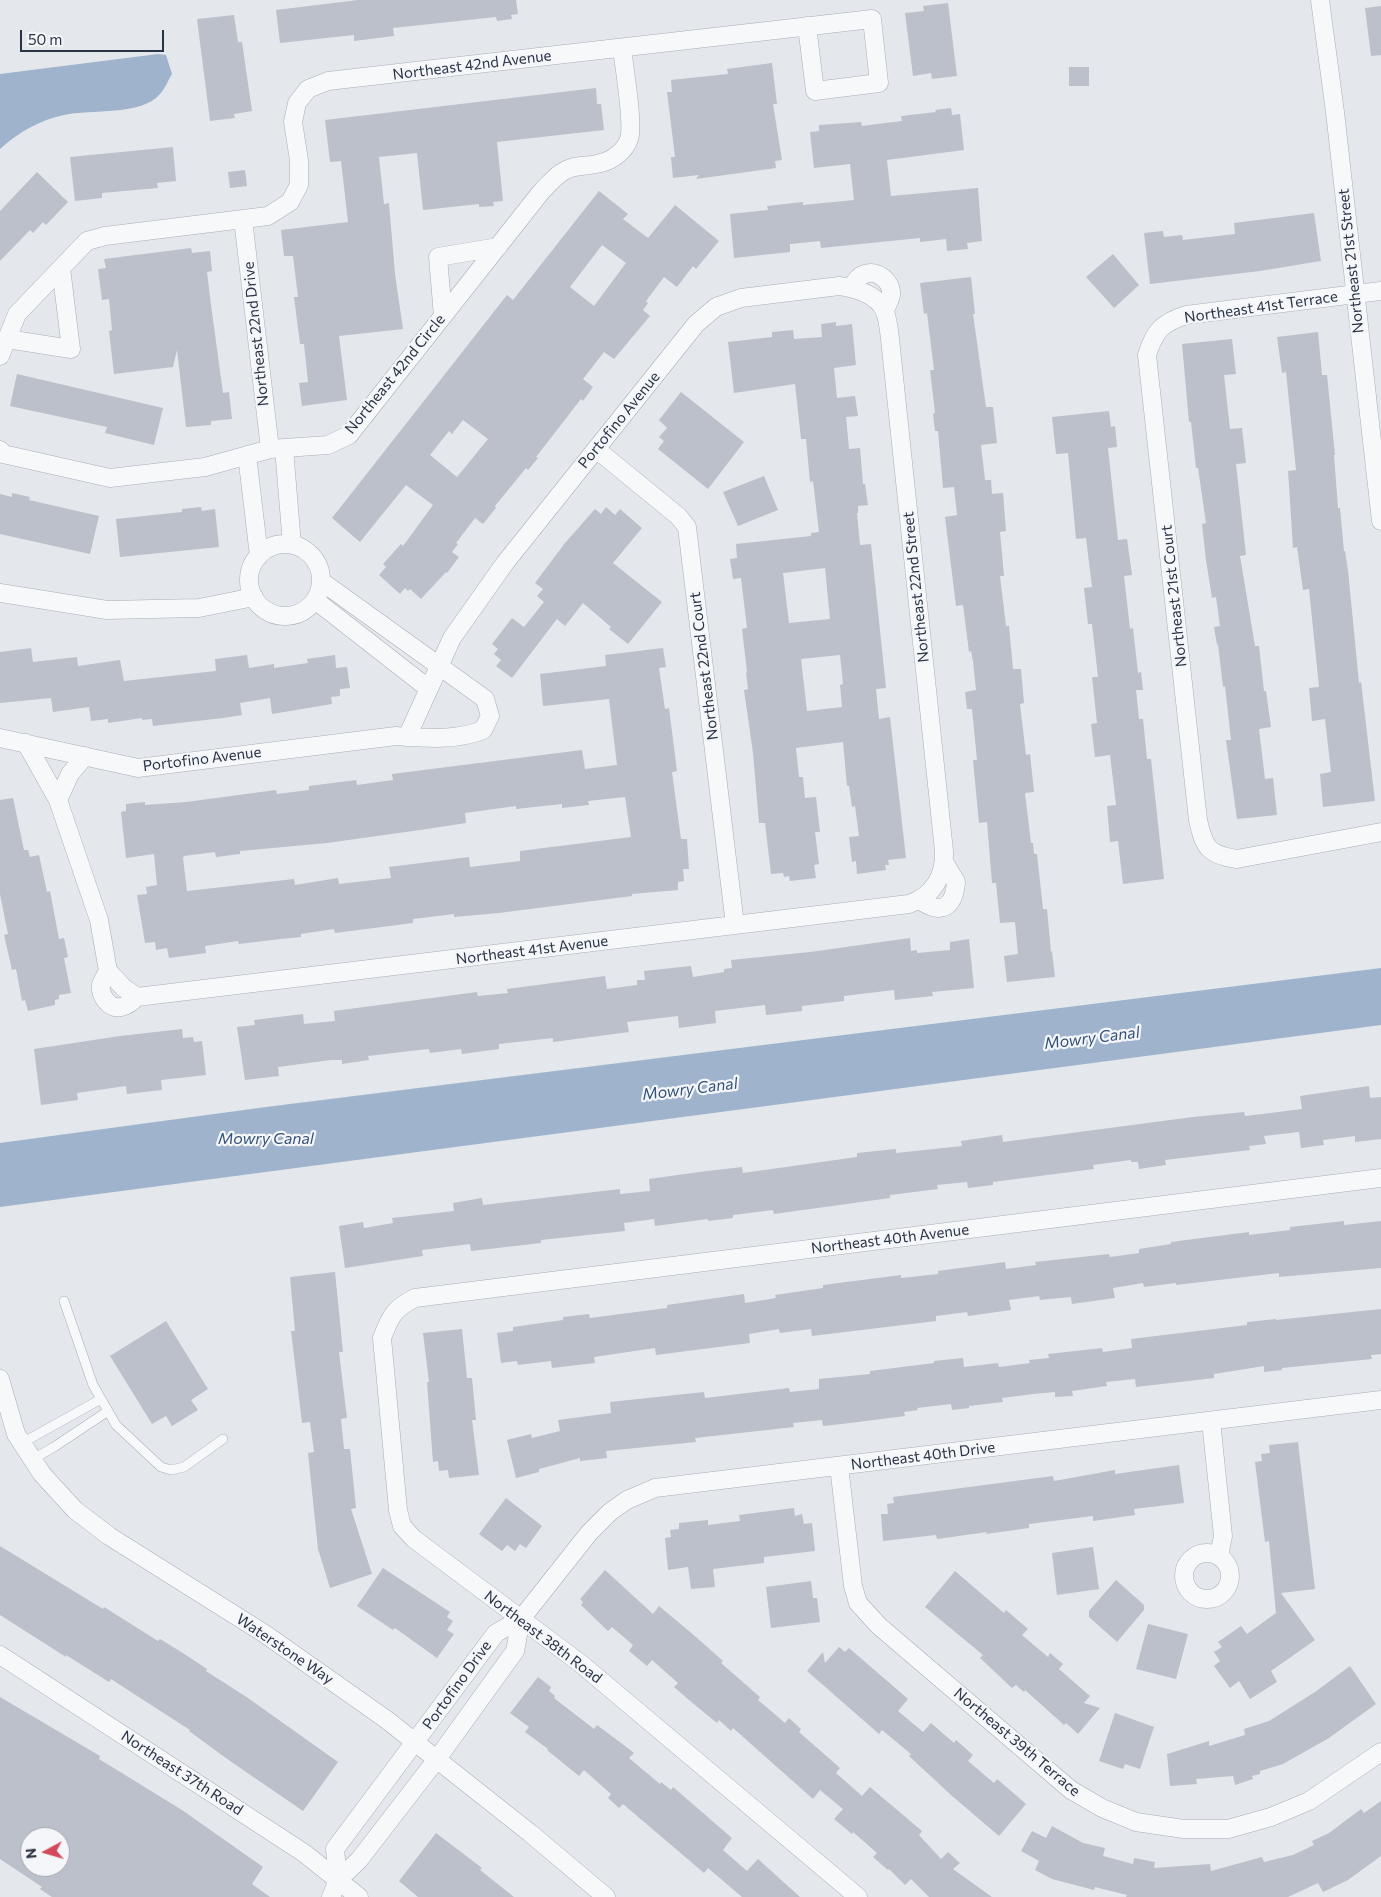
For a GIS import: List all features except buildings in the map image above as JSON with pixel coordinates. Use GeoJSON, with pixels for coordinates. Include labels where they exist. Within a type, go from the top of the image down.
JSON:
{"type":"FeatureCollection","features":[{"type":"Feature","properties":{"kind":"street","name":"Northeast 21st Street"},"geometry":{"type":"LineString","coordinates":[[1320,0],[1334,102],[1381,521]]}},
{"type":"Feature","properties":{"kind":"street","name":"Northeast 42nd Avenue"},"geometry":{"type":"LineString","coordinates":[[243,219],[268,216],[290,202],[299,185],[299,160],[293,122],[297,103],[308,89],[328,81],[622,48],[807,26],[872,19],[879,83],[815,91],[807,26]]}},
{"type":"Feature","properties":{"kind":"street","name":"Northeast 42nd Circle"},"geometry":{"type":"LineString","coordinates":[[0,450],[3,454],[110,478],[205,467],[277,449],[328,445],[348,435],[541,192],[558,175],[571,168],[602,163],[615,157],[626,147],[630,137],[622,48]]}},
{"type":"Feature","properties":{"kind":"street"},"geometry":{"type":"LineString","coordinates":[[0,356],[17,314],[87,241],[105,236],[243,219]]}},
{"type":"Feature","properties":{"kind":"street","name":"Northeast 22nd Drive"},"geometry":{"type":"LineString","coordinates":[[243,219],[292,545]]}},
{"type":"Feature","properties":{"kind":"street"},"geometry":{"type":"LineString","coordinates":[[442,316],[438,256],[498,247]]}},
{"type":"Feature","properties":{"kind":"street"},"geometry":{"type":"LineString","coordinates":[[7,339],[70,349],[61,268]]}},
{"type":"Feature","properties":{"kind":"street"},"geometry":{"type":"LineString","coordinates":[[851,288],[857,279],[865,274],[873,273],[885,279],[890,286],[891,295],[885,310]]}},
{"type":"Feature","properties":{"kind":"street","name":"Portofino Avenue"},"geometry":{"type":"LineString","coordinates":[[407,737],[452,638],[504,563],[696,324],[716,307],[741,298],[839,286],[869,294],[885,310]]}},
{"type":"Feature","properties":{"kind":"street","name":"Northeast 41st Terrace"},"geometry":{"type":"LineString","coordinates":[[1151,341],[1158,329],[1171,320],[1186,315],[1381,291]]}},
{"type":"Feature","properties":{"kind":"street","name":"Northeast 22nd Street"},"geometry":{"type":"LineString","coordinates":[[885,310],[892,359],[944,862],[936,885],[921,900]]}},
{"type":"Feature","properties":{"kind":"street","name":"Northeast 21st Court"},"geometry":{"type":"LineString","coordinates":[[1151,341],[1147,355],[1197,810],[1202,837],[1208,848],[1221,856],[1237,859],[1381,832]]}},
{"type":"Feature","properties":{"kind":"street","name":"Northeast 22nd Court"},"geometry":{"type":"LineString","coordinates":[[596,449],[678,516],[687,527],[735,925]]}},
{"type":"Feature","properties":{"kind":"street"},"geometry":{"type":"LineString","coordinates":[[247,455],[259,556]]}},
{"type":"Feature","properties":{"kind":"street"},"geometry":{"type":"LineString","coordinates":[[292,545],[302,548],[316,562],[320,571],[321,581],[315,600],[309,608],[289,616],[279,616],[260,606],[250,587],[250,576],[253,565],[259,556],[274,547],[292,545]]}},
{"type":"Feature","properties":{"kind":"street"},"geometry":{"type":"LineString","coordinates":[[321,581],[439,666]]}},
{"type":"Feature","properties":{"kind":"street"},"geometry":{"type":"LineString","coordinates":[[0,593],[106,610],[199,608],[254,597]]}},
{"type":"Feature","properties":{"kind":"street"},"geometry":{"type":"LineString","coordinates":[[315,600],[429,688]]}},
{"type":"Feature","properties":{"kind":"street","name":"Portofino Avenue"},"geometry":{"type":"LineString","coordinates":[[0,738],[138,768],[396,736],[466,737],[482,730],[490,716],[485,700],[439,666]]}},
{"type":"Feature","properties":{"kind":"street"},"geometry":{"type":"LineString","coordinates":[[26,743],[58,800]]}},
{"type":"Feature","properties":{"kind":"street"},"geometry":{"type":"LineString","coordinates":[[58,800],[70,774],[85,756]]}},
{"type":"Feature","properties":{"kind":"street","name":"Northeast 41st Avenue"},"geometry":{"type":"LineString","coordinates":[[58,800],[100,920],[108,970],[130,992],[735,925],[909,904],[921,900]]}},
{"type":"Feature","properties":{"kind":"street"},"geometry":{"type":"LineString","coordinates":[[921,900],[931,907],[938,909],[947,906],[952,899],[956,882],[944,862]]}},
{"type":"Feature","properties":{"kind":"street","name":"Northeast 40th Avenue"},"geometry":{"type":"LineString","coordinates":[[401,1305],[415,1298],[1381,1178]]}},
{"type":"Feature","properties":{"kind":"street","name":"Northeast 38th Road"},"geometry":{"type":"LineString","coordinates":[[401,1305],[390,1318],[382,1338],[398,1510],[402,1526],[414,1539],[580,1664],[858,1897]]}},
{"type":"Feature","properties":{"kind":"street","name":"Waterstone Way"},"geometry":{"type":"LineString","coordinates":[[0,1379],[16,1434],[42,1474],[75,1510],[109,1536],[265,1634],[416,1742],[606,1897]]}},
{"type":"Feature","properties":{"kind":"street","name":"Northeast 40th Drive"},"geometry":{"type":"LineString","coordinates":[[521,1620],[589,1533],[610,1512],[627,1500],[655,1488],[1381,1400]]}},
{"type":"Feature","properties":{"kind":"street"},"geometry":{"type":"LineString","coordinates":[[1211,1420],[1223,1536],[1219,1556]]}},
{"type":"Feature","properties":{"kind":"street","name":"Northeast 39th Terrace"},"geometry":{"type":"LineString","coordinates":[[839,1466],[853,1586],[858,1603],[879,1626],[1071,1790],[1102,1808],[1136,1822],[1184,1829],[1228,1829],[1271,1817],[1309,1801],[1381,1752]]}},
{"type":"Feature","properties":{"kind":"street","name":"Portofino Drive"},"geometry":{"type":"LineString","coordinates":[[338,1880],[336,1849],[496,1633],[521,1620]]}},
{"type":"Feature","properties":{"kind":"street","name":"Portofino Drive"},"geometry":{"type":"LineString","coordinates":[[330,1897],[338,1880],[359,1860],[437,1759],[515,1651],[521,1620]]}},
{"type":"Feature","properties":{"kind":"street","name":"Northeast 37th Road"},"geometry":{"type":"LineString","coordinates":[[0,1655],[304,1853],[359,1897]]}},
{"type":"Feature","properties":{"kind":"lane"},"geometry":{"type":"LineString","coordinates":[[64,1301],[93,1384],[116,1425],[161,1467],[171,1470],[184,1467],[223,1438]]}},
{"type":"Feature","properties":{"kind":"lane"},"geometry":{"type":"LineString","coordinates":[[22,1443],[101,1399]]}},
{"type":"Feature","properties":{"kind":"lane"},"geometry":{"type":"LineString","coordinates":[[33,1459],[108,1411]]}},
{"type":"Feature","properties":{"kind":"water"},"geometry":{"type":"Polygon","coordinates":[[[158,54],[166,55],[172,74],[162,92],[152,101],[129,109],[75,113],[55,117],[30,128],[0,149],[0,74],[158,54]]]}},
{"type":"Feature","properties":{"kind":"water","name":"Mowry Canal"},"geometry":{"type":"Polygon","coordinates":[[[1381,968],[1381,1025],[0,1207],[0,1143],[266,1107],[1381,968]]]}}]}
